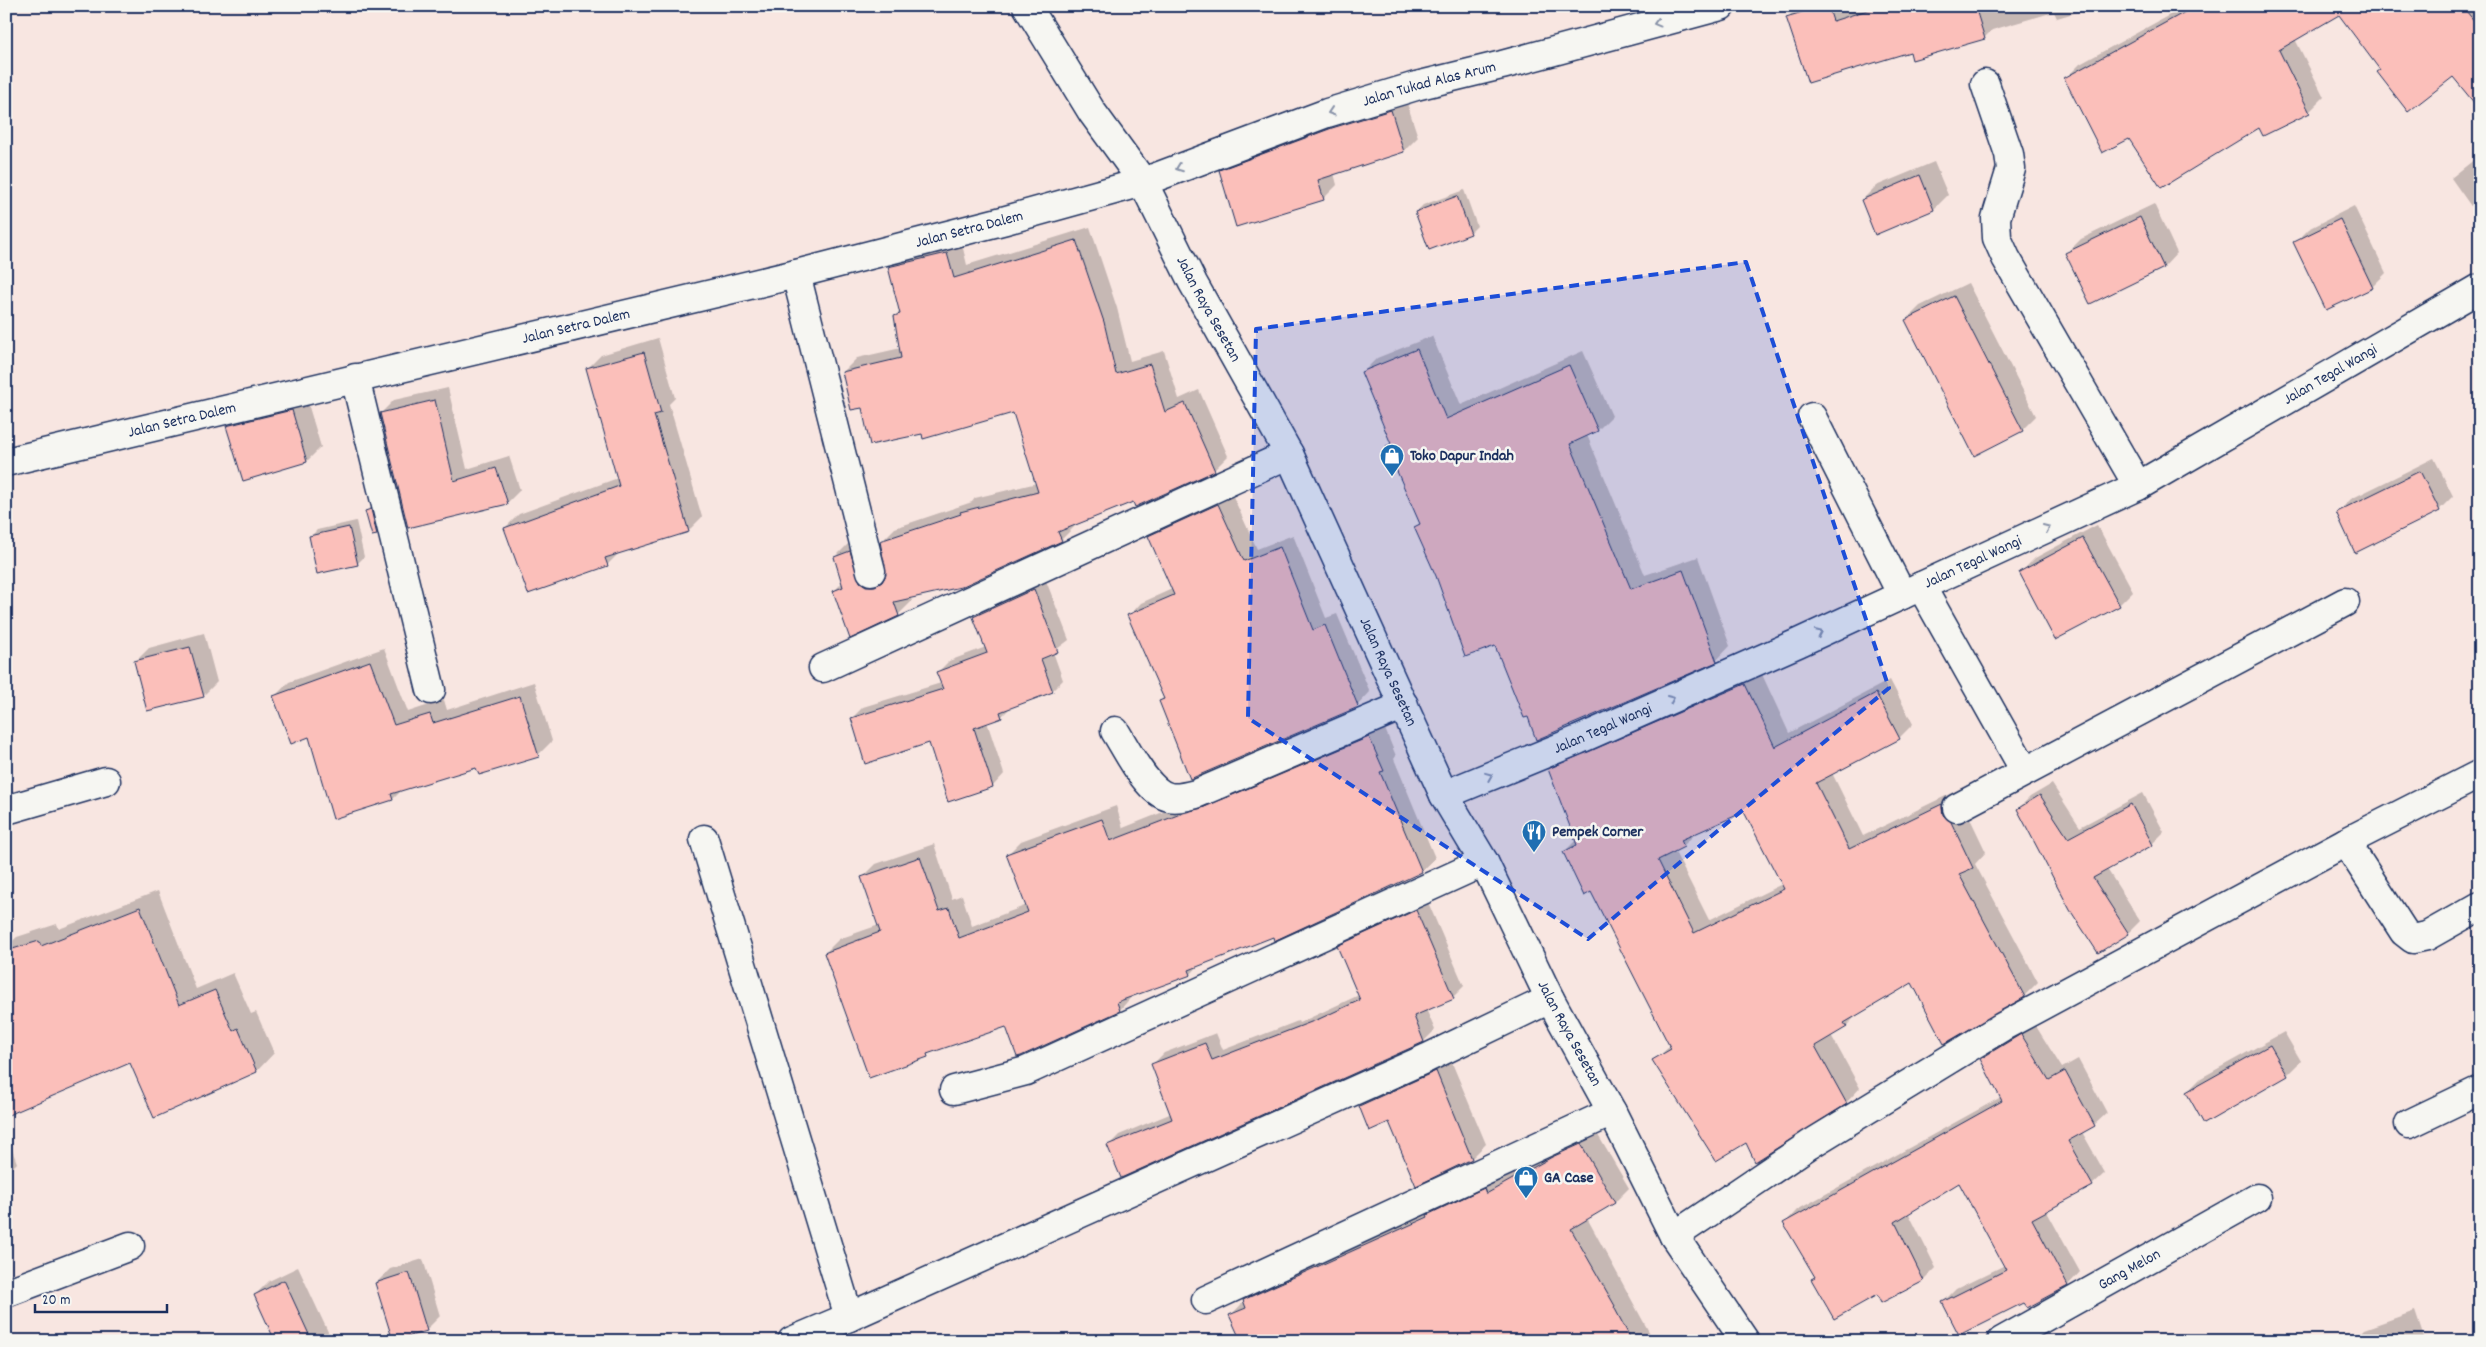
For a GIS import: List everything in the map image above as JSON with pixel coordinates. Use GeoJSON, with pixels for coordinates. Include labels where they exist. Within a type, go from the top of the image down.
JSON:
{"type":"FeatureCollection","features":[{"type":"Feature","properties":{"kind":"street","name":"Jalan Raya Sesetan"},"geometry":{"type":"LineString","coordinates":[[1027,6],[1092,112],[1143,182],[1194,282],[1289,454],[1444,795],[1484,862],[1550,999],[1612,1112],[1674,1236],[1745,1341]]}},
{"type":"Feature","properties":{"kind":"street","name":"Jalan Tukad Alas Arum"},"geometry":{"type":"LineString","coordinates":[[1143,182],[1336,110],[1416,86],[1721,6]]}},
{"type":"Feature","properties":{"kind":"street"},"geometry":{"type":"LineString","coordinates":[[1985,84],[2009,154],[2011,169],[1996,218],[1997,238],[2006,258],[2138,486]]}},
{"type":"Feature","properties":{"kind":"street","name":"Jalan Setra Dalem"},"geometry":{"type":"LineString","coordinates":[[6,462],[796,274],[1143,182]]}},
{"type":"Feature","properties":{"kind":"street"},"geometry":{"type":"LineString","coordinates":[[796,274],[871,571]]}},
{"type":"Feature","properties":{"kind":"street","name":"Jalan Tegal Wangi"},"geometry":{"type":"LineString","coordinates":[[1444,795],[1578,740],[2138,486],[2480,288]]}},
{"type":"Feature","properties":{"kind":"street"},"geometry":{"type":"LineString","coordinates":[[355,378],[431,690]]}},
{"type":"Feature","properties":{"kind":"street"},"geometry":{"type":"LineString","coordinates":[[1812,417],[1911,590],[2025,771]]}},
{"type":"Feature","properties":{"kind":"street"},"geometry":{"type":"LineString","coordinates":[[823,668],[1289,454]]}},
{"type":"Feature","properties":{"kind":"street"},"geometry":{"type":"LineString","coordinates":[[1956,808],[2345,602]]}},
{"type":"Feature","properties":{"kind":"street"},"geometry":{"type":"LineString","coordinates":[[1115,732],[1149,783],[1169,797],[1185,796],[1196,794],[1404,705]]}},
{"type":"Feature","properties":{"kind":"street"},"geometry":{"type":"LineString","coordinates":[[1674,1236],[1810,1145],[2002,1027],[2346,842],[2480,774]]}},
{"type":"Feature","properties":{"kind":"street"},"geometry":{"type":"LineString","coordinates":[[6,810],[106,781]]}},
{"type":"Feature","properties":{"kind":"street"},"geometry":{"type":"LineString","coordinates":[[704,839],[849,1317]]}},
{"type":"Feature","properties":{"kind":"street"},"geometry":{"type":"LineString","coordinates":[[2346,842],[2404,932],[2413,939],[2427,936],[2480,906]]}},
{"type":"Feature","properties":{"kind":"street"},"geometry":{"type":"LineString","coordinates":[[954,1090],[1026,1070],[1484,862]]}},
{"type":"Feature","properties":{"kind":"street"},"geometry":{"type":"LineString","coordinates":[[792,1341],[1427,1058],[1550,999]]}},
{"type":"Feature","properties":{"kind":"street"},"geometry":{"type":"LineString","coordinates":[[2409,1124],[2480,1090]]}},
{"type":"Feature","properties":{"kind":"street"},"geometry":{"type":"LineString","coordinates":[[1206,1300],[1612,1112]]}},
{"type":"Feature","properties":{"kind":"street","name":"Gang Melon"},"geometry":{"type":"LineString","coordinates":[[2002,1341],[2257,1198]]}},
{"type":"Feature","properties":{"kind":"street"},"geometry":{"type":"LineString","coordinates":[[6,1293],[130,1246]]}},
{"type":"Feature","properties":{"kind":"highlighted area"},"geometry":{"type":"Polygon","coordinates":[[[1746,262],[1889,688],[1588,939],[1248,718],[1256,329],[1746,262]]]}},
{"type":"Feature","properties":{"kind":"building"},"geometry":{"type":"Polygon","coordinates":[[[1822,6],[1828,6],[1833,21],[1880,6],[1975,6],[1985,39],[1912,60],[1910,52],[1808,83],[1786,17],[1822,6]]]}},
{"type":"Feature","properties":{"kind":"building"},"geometry":{"type":"Polygon","coordinates":[[[2196,6],[2462,6],[2480,28],[2480,110],[2453,77],[2408,112],[2377,72],[2380,70],[2339,15],[2279,50],[2310,113],[2263,136],[2259,128],[2161,188],[2129,139],[2102,153],[2064,78],[2196,6]]]}},
{"type":"Feature","properties":{"kind":"building"},"geometry":{"type":"Polygon","coordinates":[[[1391,110],[1404,152],[1318,180],[1324,200],[1236,227],[1219,170],[1332,128],[1391,110]]]}},
{"type":"Feature","properties":{"kind":"building"},"geometry":{"type":"Polygon","coordinates":[[[1920,175],[1934,210],[1875,235],[1861,200],[1920,175]]]}},
{"type":"Feature","properties":{"kind":"building"},"geometry":{"type":"Polygon","coordinates":[[[1457,196],[1471,234],[1429,250],[1415,212],[1457,196]]]}},
{"type":"Feature","properties":{"kind":"building"},"geometry":{"type":"Polygon","coordinates":[[[2140,217],[2164,268],[2090,304],[2065,253],[2140,217]]]}},
{"type":"Feature","properties":{"kind":"building"},"geometry":{"type":"Polygon","coordinates":[[[2340,219],[2373,288],[2326,310],[2293,242],[2340,219]]]}},
{"type":"Feature","properties":{"kind":"building"},"geometry":{"type":"Polygon","coordinates":[[[1076,240],[1104,322],[1116,374],[1150,364],[1165,412],[1185,403],[1215,471],[1135,507],[1133,502],[1058,532],[1062,541],[961,587],[894,602],[899,616],[850,639],[833,591],[843,587],[834,557],[850,551],[860,582],[866,586],[875,586],[882,582],[886,575],[880,541],[961,514],[960,512],[1038,492],[1013,413],[923,439],[922,434],[870,445],[862,408],[851,410],[842,372],[901,358],[894,316],[900,314],[888,267],[947,253],[954,278],[1076,240]]]}},
{"type":"Feature","properties":{"kind":"building"},"geometry":{"type":"Polygon","coordinates":[[[1954,296],[2023,431],[1974,456],[1905,320],[1954,296]]]}},
{"type":"Feature","properties":{"kind":"building"},"geometry":{"type":"Polygon","coordinates":[[[1417,349],[1446,419],[1569,365],[1598,431],[1570,444],[1631,589],[1683,570],[1717,662],[1536,740],[1528,717],[1524,718],[1495,646],[1465,657],[1436,576],[1414,527],[1420,524],[1386,446],[1391,444],[1361,372],[1417,349]]]}},
{"type":"Feature","properties":{"kind":"building"},"geometry":{"type":"Polygon","coordinates":[[[644,352],[661,413],[654,415],[689,532],[605,558],[608,566],[528,594],[504,528],[619,486],[586,368],[644,352]]]}},
{"type":"Feature","properties":{"kind":"building"},"geometry":{"type":"Polygon","coordinates":[[[435,400],[454,481],[496,468],[508,504],[408,528],[380,413],[435,400]]]}},
{"type":"Feature","properties":{"kind":"building"},"geometry":{"type":"Polygon","coordinates":[[[292,410],[307,462],[243,481],[226,426],[292,410]]]}},
{"type":"Feature","properties":{"kind":"building"},"geometry":{"type":"Polygon","coordinates":[[[2420,471],[2440,511],[2355,553],[2336,512],[2420,471]]]}},
{"type":"Feature","properties":{"kind":"building"},"geometry":{"type":"Polygon","coordinates":[[[1218,504],[1244,561],[1280,547],[1313,630],[1325,625],[1358,706],[1190,779],[1159,701],[1164,699],[1127,615],[1174,595],[1148,536],[1218,504]]]}},
{"type":"Feature","properties":{"kind":"building"},"geometry":{"type":"Polygon","coordinates":[[[371,509],[377,535],[372,536],[365,511],[371,509]]]}},
{"type":"Feature","properties":{"kind":"building"},"geometry":{"type":"Polygon","coordinates":[[[349,527],[358,565],[317,574],[309,536],[349,527]]]}},
{"type":"Feature","properties":{"kind":"building"},"geometry":{"type":"Polygon","coordinates":[[[2083,538],[2120,606],[2055,640],[2019,572],[2083,538]]]}},
{"type":"Feature","properties":{"kind":"building"},"geometry":{"type":"Polygon","coordinates":[[[1034,589],[1058,652],[1041,659],[1053,692],[1000,712],[1002,718],[974,728],[993,787],[948,802],[929,743],[865,764],[851,718],[943,689],[936,672],[987,653],[973,617],[1034,589]]]}},
{"type":"Feature","properties":{"kind":"building"},"geometry":{"type":"Polygon","coordinates":[[[190,647],[204,697],[147,711],[134,661],[190,647]]]}},
{"type":"Feature","properties":{"kind":"building"},"geometry":{"type":"Polygon","coordinates":[[[370,661],[394,725],[430,714],[433,723],[520,696],[539,757],[479,775],[476,768],[391,794],[393,800],[333,819],[309,737],[291,744],[273,696],[370,661]]]}},
{"type":"Feature","properties":{"kind":"building"},"geometry":{"type":"Polygon","coordinates":[[[1745,684],[1775,747],[1876,693],[1900,739],[1816,783],[1849,849],[1942,804],[1943,815],[1951,822],[1973,868],[1959,874],[2025,997],[1944,1044],[1912,983],[1844,1023],[1847,1027],[1815,1046],[1847,1104],[1755,1162],[1746,1143],[1716,1161],[1652,1060],[1671,1049],[1591,892],[1584,896],[1563,852],[1577,845],[1548,769],[1745,684]],[[1744,812],[1681,840],[1684,847],[1658,860],[1694,933],[1784,889],[1744,812]]]}},
{"type":"Feature","properties":{"kind":"building"},"geometry":{"type":"Polygon","coordinates":[[[1369,737],[1384,771],[1380,772],[1422,872],[1274,941],[1273,937],[1189,970],[1191,975],[1117,1002],[1120,1011],[1021,1056],[1017,1057],[1006,1027],[927,1054],[928,1057],[869,1078],[824,953],[880,932],[861,877],[920,857],[939,911],[949,908],[959,938],[1028,912],[1006,854],[1102,819],[1110,841],[1183,813],[1202,808],[1369,737]]]}},
{"type":"Feature","properties":{"kind":"building"},"geometry":{"type":"Polygon","coordinates":[[[2040,795],[2068,838],[2131,804],[2153,845],[2093,878],[2129,934],[2098,953],[2070,910],[2017,809],[2040,795]]]}},
{"type":"Feature","properties":{"kind":"building"},"geometry":{"type":"Polygon","coordinates":[[[140,907],[179,1005],[215,990],[233,1031],[238,1028],[257,1072],[154,1118],[130,1063],[6,1116],[6,951],[39,941],[41,946],[140,907]]]}},
{"type":"Feature","properties":{"kind":"building"},"geometry":{"type":"Polygon","coordinates":[[[1416,910],[1454,999],[1414,1016],[1424,1042],[1121,1178],[1107,1145],[1172,1119],[1151,1064],[1205,1043],[1212,1060],[1319,1019],[1360,1000],[1337,946],[1416,910]]]}},
{"type":"Feature","properties":{"kind":"building"},"geometry":{"type":"Polygon","coordinates":[[[2021,1034],[2049,1080],[2065,1071],[2095,1126],[2068,1141],[2093,1186],[2032,1219],[2068,1286],[2027,1308],[2023,1303],[1959,1335],[1942,1302],[2006,1270],[1959,1183],[1895,1222],[1924,1281],[1881,1303],[1877,1295],[1834,1319],[1811,1279],[1815,1277],[1783,1223],[2002,1101],[1980,1059],[2021,1034]]]}},
{"type":"Feature","properties":{"kind":"building"},"geometry":{"type":"Polygon","coordinates":[[[2270,1045],[2288,1076],[2204,1124],[2186,1092],[2270,1045]]]}},
{"type":"Feature","properties":{"kind":"building"},"geometry":{"type":"Polygon","coordinates":[[[1436,1071],[1472,1159],[1416,1186],[1389,1122],[1369,1131],[1359,1106],[1436,1071]]]}},
{"type":"Feature","properties":{"kind":"building"},"geometry":{"type":"Polygon","coordinates":[[[1581,1144],[1615,1203],[1571,1229],[1615,1306],[1632,1341],[1241,1341],[1229,1315],[1246,1308],[1243,1300],[1428,1217],[1427,1215],[1484,1188],[1486,1194],[1552,1157],[1581,1144]]]}},
{"type":"Feature","properties":{"kind":"building"},"geometry":{"type":"Polygon","coordinates":[[[409,1272],[427,1331],[393,1341],[375,1283],[409,1272]]]}},
{"type":"Feature","properties":{"kind":"building"},"geometry":{"type":"Polygon","coordinates":[[[284,1280],[312,1341],[275,1341],[254,1295],[284,1280]]]}},
{"type":"Feature","properties":{"kind":"place","name":"Toko Dapur Indah"},"geometry":{"type":"Point","coordinates":[1392,477]}},
{"type":"Feature","properties":{"kind":"place","name":"Pempek Corner"},"geometry":{"type":"Point","coordinates":[1534,853]}},
{"type":"Feature","properties":{"kind":"place","name":"GA Case"},"geometry":{"type":"Point","coordinates":[1526,1199]}}]}
